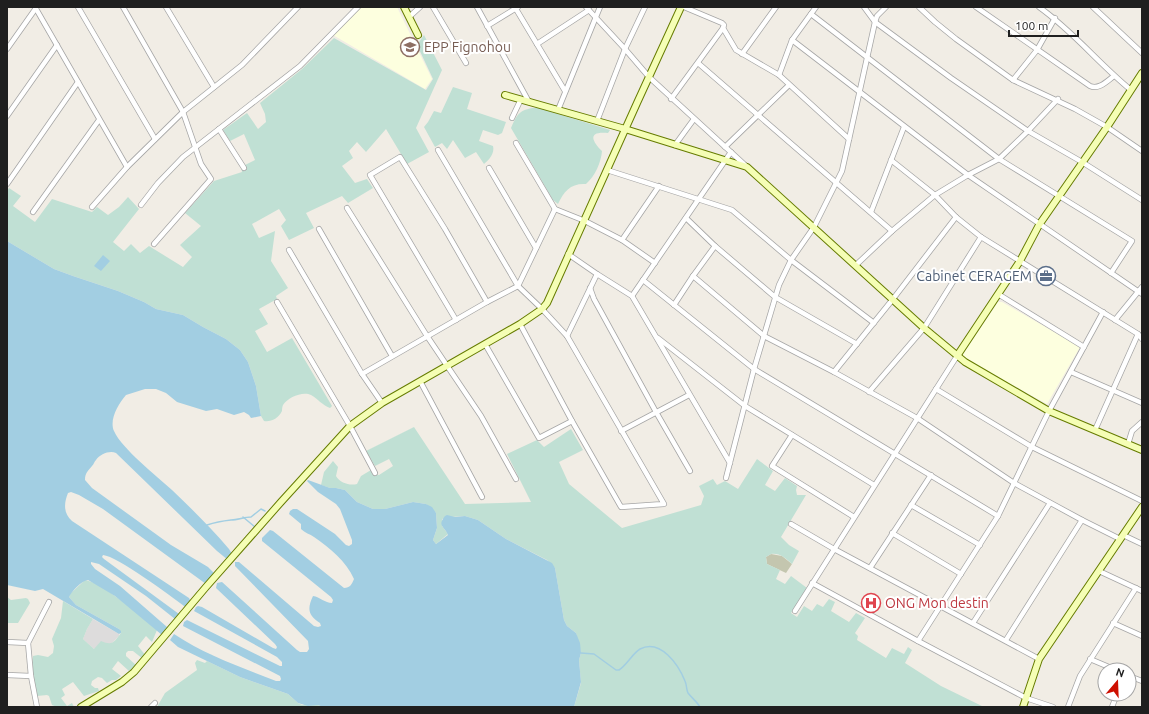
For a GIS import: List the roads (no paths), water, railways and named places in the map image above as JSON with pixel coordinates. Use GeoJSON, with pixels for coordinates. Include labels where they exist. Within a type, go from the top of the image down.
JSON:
{"type":"FeatureCollection","features":[{"type":"Feature","properties":{"kind":"street"},"geometry":{"type":"LineString","coordinates":[[78,7],[156,139]]}},
{"type":"Feature","properties":{"kind":"street"},"geometry":{"type":"LineString","coordinates":[[123,7],[183,112],[201,164],[210,179],[154,244]]}},
{"type":"Feature","properties":{"kind":"street"},"geometry":{"type":"LineString","coordinates":[[166,7],[214,87]]}},
{"type":"Feature","properties":{"kind":"street"},"geometry":{"type":"LineString","coordinates":[[92,207],[127,167],[183,112],[242,64],[298,7]]}},
{"type":"Feature","properties":{"kind":"street"},"geometry":{"type":"LineString","coordinates":[[141,205],[163,178],[183,157],[300,66],[358,7]]}},
{"type":"Feature","properties":{"kind":"street"},"geometry":{"type":"LineString","coordinates":[[404,7],[418,35]]}},
{"type":"Feature","properties":{"kind":"street"},"geometry":{"type":"LineString","coordinates":[[409,17],[420,7]]}},
{"type":"Feature","properties":{"kind":"street"},"geometry":{"type":"LineString","coordinates":[[433,7],[466,63]]}},
{"type":"Feature","properties":{"kind":"street"},"geometry":{"type":"LineString","coordinates":[[477,7],[529,102]]}},
{"type":"Feature","properties":{"kind":"street"},"geometry":{"type":"LineString","coordinates":[[558,110],[600,7]]}},
{"type":"Feature","properties":{"kind":"street"},"geometry":{"type":"LineString","coordinates":[[597,121],[625,49],[645,7]]}},
{"type":"Feature","properties":{"kind":"street"},"geometry":{"type":"LineString","coordinates":[[81,707],[122,682],[134,672],[206,587],[350,426],[382,403],[520,324],[542,309],[547,302],[625,129],[683,7],[722,23],[732,45],[742,54],[763,64],[779,75],[849,139]]}},
{"type":"Feature","properties":{"kind":"street"},"geometry":{"type":"LineString","coordinates":[[742,54],[776,7]]}},
{"type":"Feature","properties":{"kind":"street"},"geometry":{"type":"LineString","coordinates":[[779,75],[792,40],[816,7]]}},
{"type":"Feature","properties":{"kind":"street"},"geometry":{"type":"LineString","coordinates":[[864,7],[875,22],[1028,132],[1082,162],[1142,200]]}},
{"type":"Feature","properties":{"kind":"street"},"geometry":{"type":"LineString","coordinates":[[726,478],[754,369],[779,284],[791,260],[814,227],[842,172],[875,22],[877,16],[886,7]]}},
{"type":"Feature","properties":{"kind":"street"},"geometry":{"type":"LineString","coordinates":[[919,7],[950,35],[1013,80],[1058,100],[1107,127],[1140,149],[1142,143]]}},
{"type":"Feature","properties":{"kind":"street"},"geometry":{"type":"LineString","coordinates":[[976,7],[1094,88],[1098,87],[1114,76]]}},
{"type":"Feature","properties":{"kind":"street"},"geometry":{"type":"LineString","coordinates":[[1040,7],[1056,18],[1114,76],[1131,90]]}},
{"type":"Feature","properties":{"kind":"street"},"geometry":{"type":"LineString","coordinates":[[1093,7],[1142,53]]}},
{"type":"Feature","properties":{"kind":"street"},"geometry":{"type":"LineString","coordinates":[[7,49],[35,8],[127,167]]}},
{"type":"Feature","properties":{"kind":"street"},"geometry":{"type":"LineString","coordinates":[[488,26],[517,8],[565,91]]}},
{"type":"Feature","properties":{"kind":"street"},"geometry":{"type":"LineString","coordinates":[[537,44],[587,9],[596,16],[649,77],[924,328],[957,356],[1049,411],[1142,450]]}},
{"type":"Feature","properties":{"kind":"street"},"geometry":{"type":"LineString","coordinates":[[811,14],[998,159],[1132,241],[1111,272]]}},
{"type":"Feature","properties":{"kind":"street"},"geometry":{"type":"LineString","coordinates":[[1013,80],[1037,50],[1056,18]]}},
{"type":"Feature","properties":{"kind":"street"},"geometry":{"type":"LineString","coordinates":[[672,98],[723,28]]}},
{"type":"Feature","properties":{"kind":"street"},"geometry":{"type":"LineString","coordinates":[[792,40],[968,175],[1039,225],[1141,291],[1115,320]]}},
{"type":"Feature","properties":{"kind":"street"},"geometry":{"type":"LineString","coordinates":[[7,116],[57,45]]}},
{"type":"Feature","properties":{"kind":"street"},"geometry":{"type":"LineString","coordinates":[[698,63],[892,231]]}},
{"type":"Feature","properties":{"kind":"street"},"geometry":{"type":"LineString","coordinates":[[795,610],[917,418],[1020,261],[1039,225],[1107,127],[1142,73]]}},
{"type":"Feature","properties":{"kind":"street"},"geometry":{"type":"LineString","coordinates":[[7,184],[78,82]]}},
{"type":"Feature","properties":{"kind":"street"},"geometry":{"type":"LineString","coordinates":[[725,147],[789,85]]}},
{"type":"Feature","properties":{"kind":"street"},"geometry":{"type":"LineString","coordinates":[[505,95],[625,129],[747,167]]}},
{"type":"Feature","properties":{"kind":"street"},"geometry":{"type":"LineString","coordinates":[[512,118],[521,99]]}},
{"type":"Feature","properties":{"kind":"street"},"geometry":{"type":"LineString","coordinates":[[856,266],[892,231],[935,195],[998,159],[1028,132],[1058,100]]}},
{"type":"Feature","properties":{"kind":"street"},"geometry":{"type":"LineString","coordinates":[[675,145],[694,119]]}},
{"type":"Feature","properties":{"kind":"street"},"geometry":{"type":"LineString","coordinates":[[33,212],[99,120]]}},
{"type":"Feature","properties":{"kind":"street"},"geometry":{"type":"LineString","coordinates":[[871,212],[904,127]]}},
{"type":"Feature","properties":{"kind":"street"},"geometry":{"type":"LineString","coordinates":[[219,129],[244,168]]}},
{"type":"Feature","properties":{"kind":"street"},"geometry":{"type":"LineString","coordinates":[[516,143],[555,209],[585,220],[622,240],[655,263]]}},
{"type":"Feature","properties":{"kind":"street"},"geometry":{"type":"LineString","coordinates":[[438,150],[518,286],[567,336],[664,504],[621,507],[572,421],[520,324]]}},
{"type":"Feature","properties":{"kind":"street"},"geometry":{"type":"LineString","coordinates":[[632,296],[730,152]]}},
{"type":"Feature","properties":{"kind":"street"},"geometry":{"type":"LineString","coordinates":[[456,320],[370,175],[400,157],[445,229],[487,302]]}},
{"type":"Feature","properties":{"kind":"street"},"geometry":{"type":"LineString","coordinates":[[891,160],[935,195],[956,217],[981,236],[1138,334],[1142,339]]}},
{"type":"Feature","properties":{"kind":"street"},"geometry":{"type":"LineString","coordinates":[[489,168],[536,248]]}},
{"type":"Feature","properties":{"kind":"street"},"geometry":{"type":"LineString","coordinates":[[607,170],[732,210],[791,260],[874,322]]}},
{"type":"Feature","properties":{"kind":"street"},"geometry":{"type":"LineString","coordinates":[[622,240],[659,186]]}},
{"type":"Feature","properties":{"kind":"street"},"geometry":{"type":"LineString","coordinates":[[347,208],[427,336],[481,416],[516,479]]}},
{"type":"Feature","properties":{"kind":"street"},"geometry":{"type":"LineString","coordinates":[[362,374],[487,302],[518,286],[555,209]]}},
{"type":"Feature","properties":{"kind":"street"},"geometry":{"type":"LineString","coordinates":[[834,372],[893,299],[956,217]]}},
{"type":"Feature","properties":{"kind":"street"},"geometry":{"type":"LineString","coordinates":[[686,218],[715,246],[775,297],[857,344]]}},
{"type":"Feature","properties":{"kind":"street"},"geometry":{"type":"LineString","coordinates":[[319,229],[392,356]]}},
{"type":"Feature","properties":{"kind":"street"},"geometry":{"type":"LineString","coordinates":[[869,392],[924,328],[981,236]]}},
{"type":"Feature","properties":{"kind":"street"},"geometry":{"type":"LineString","coordinates":[[674,305],[715,246]]}},
{"type":"Feature","properties":{"kind":"street"},"geometry":{"type":"LineString","coordinates":[[289,250],[362,374],[382,403]]}},
{"type":"Feature","properties":{"kind":"street"},"geometry":{"type":"LineString","coordinates":[[568,254],[632,296],[730,463]]}},
{"type":"Feature","properties":{"kind":"street"},"geometry":{"type":"LineString","coordinates":[[567,336],[597,274]]}},
{"type":"Feature","properties":{"kind":"street"},"geometry":{"type":"LineString","coordinates":[[693,276],[764,336],[834,372],[917,418],[1014,483],[1050,503],[1082,520],[1121,537],[1142,544]]}},
{"type":"Feature","properties":{"kind":"street"},"geometry":{"type":"LineString","coordinates":[[643,280],[754,369],[998,516]]}},
{"type":"Feature","properties":{"kind":"street"},"geometry":{"type":"LineString","coordinates":[[590,288],[594,299],[690,471]]}},
{"type":"Feature","properties":{"kind":"street"},"geometry":{"type":"LineString","coordinates":[[998,294],[1084,347]]}},
{"type":"Feature","properties":{"kind":"street"},"geometry":{"type":"LineString","coordinates":[[277,302],[350,426],[375,473]]}},
{"type":"Feature","properties":{"kind":"street"},"geometry":{"type":"LineString","coordinates":[[918,641],[998,516],[1049,411],[1103,312]]}},
{"type":"Feature","properties":{"kind":"street"},"geometry":{"type":"LineString","coordinates":[[1094,430],[1138,334]]}},
{"type":"Feature","properties":{"kind":"street"},"geometry":{"type":"LineString","coordinates":[[655,336],[745,406],[874,485]]}},
{"type":"Feature","properties":{"kind":"street"},"geometry":{"type":"LineString","coordinates":[[485,344],[539,438],[572,421]]}},
{"type":"Feature","properties":{"kind":"street"},"geometry":{"type":"LineString","coordinates":[[1071,372],[1142,403]]}},
{"type":"Feature","properties":{"kind":"street"},"geometry":{"type":"LineString","coordinates":[[420,381],[482,496]]}},
{"type":"Feature","properties":{"kind":"street"},"geometry":{"type":"LineString","coordinates":[[936,389],[1032,448],[1142,501]]}},
{"type":"Feature","properties":{"kind":"street"},"geometry":{"type":"LineString","coordinates":[[621,431],[689,394]]}},
{"type":"Feature","properties":{"kind":"street"},"geometry":{"type":"LineString","coordinates":[[1128,444],[1132,431],[1142,422]]}},
{"type":"Feature","properties":{"kind":"street"},"geometry":{"type":"LineString","coordinates":[[792,435],[772,466],[854,517]]}},
{"type":"Feature","properties":{"kind":"street"},"geometry":{"type":"LineString","coordinates":[[870,568],[892,532],[931,475]]}},
{"type":"Feature","properties":{"kind":"street"},"geometry":{"type":"LineString","coordinates":[[973,623],[1050,503]]}},
{"type":"Feature","properties":{"kind":"street"},"geometry":{"type":"LineString","coordinates":[[911,505],[980,546]]}},
{"type":"Feature","properties":{"kind":"street"},"geometry":{"type":"LineString","coordinates":[[1023,707],[1039,659],[1142,507]]}},
{"type":"Feature","properties":{"kind":"street"},"geometry":{"type":"LineString","coordinates":[[1006,640],[1082,520]]}},
{"type":"Feature","properties":{"kind":"street"},"geometry":{"type":"LineString","coordinates":[[791,524],[834,549],[1039,659]]}},
{"type":"Feature","properties":{"kind":"street"},"geometry":{"type":"LineString","coordinates":[[892,532],[961,574]]}},
{"type":"Feature","properties":{"kind":"street"},"geometry":{"type":"LineString","coordinates":[[1099,571],[1142,591]]}},
{"type":"Feature","properties":{"kind":"street"},"geometry":{"type":"LineString","coordinates":[[812,583],[1026,698],[1053,707]]}},
{"type":"Feature","properties":{"kind":"street"},"geometry":{"type":"LineString","coordinates":[[1068,707],[1080,676],[1136,588]]}},
{"type":"Feature","properties":{"kind":"street"},"geometry":{"type":"LineString","coordinates":[[37,707],[31,676],[28,643],[49,602]]}},
{"type":"Feature","properties":{"kind":"street"},"geometry":{"type":"LineString","coordinates":[[1113,623],[1142,636]]}},
{"type":"Feature","properties":{"kind":"street"},"geometry":{"type":"LineString","coordinates":[[7,642],[28,643]]}},
{"type":"Feature","properties":{"kind":"street"},"geometry":{"type":"LineString","coordinates":[[1090,659],[1097,662]]}},
{"type":"Feature","properties":{"kind":"street"},"geometry":{"type":"LineString","coordinates":[[7,675],[31,676]]}},
{"type":"Feature","properties":{"kind":"street"},"geometry":{"type":"LineString","coordinates":[[151,707],[155,702]]}},
{"type":"Feature","properties":{"kind":"water"},"geometry":{"type":"Polygon","coordinates":[[[7,241],[54,269],[118,291],[156,309],[183,315],[226,339],[240,350],[248,362],[256,386],[261,416],[251,418],[244,412],[234,415],[217,409],[206,411],[177,402],[166,393],[156,389],[145,389],[126,395],[117,407],[113,417],[114,431],[124,446],[187,504],[229,549],[232,554],[228,560],[116,453],[108,452],[100,456],[87,472],[85,478],[92,488],[171,545],[208,567],[215,574],[206,584],[103,509],[79,495],[71,492],[68,493],[65,508],[67,515],[72,521],[189,598],[191,602],[187,607],[184,606],[120,562],[103,555],[102,557],[104,559],[179,614],[177,620],[146,596],[99,564],[91,562],[95,569],[120,586],[169,629],[162,635],[115,596],[88,580],[82,582],[69,597],[76,605],[119,629],[121,633],[119,634],[43,589],[35,591],[7,585],[7,241]]]}},
{"type":"Feature","properties":{"kind":"water"},"geometry":{"type":"Polygon","coordinates":[[[103,255],[110,261],[101,271],[94,266],[103,255]]]}},
{"type":"Feature","properties":{"kind":"water"},"geometry":{"type":"Polygon","coordinates":[[[308,480],[330,488],[345,490],[357,502],[373,509],[385,509],[413,502],[426,504],[432,507],[436,513],[437,528],[433,540],[436,544],[448,535],[441,524],[445,516],[465,516],[478,520],[506,539],[552,563],[555,568],[564,620],[567,626],[576,633],[580,643],[581,653],[579,660],[581,682],[574,707],[308,706],[298,703],[288,694],[240,677],[178,647],[170,640],[174,634],[198,648],[224,660],[276,681],[280,681],[280,676],[183,626],[184,622],[187,620],[282,666],[282,662],[277,657],[194,611],[198,606],[202,607],[276,649],[277,647],[275,644],[216,588],[217,583],[222,582],[297,650],[300,652],[307,652],[309,649],[308,641],[235,566],[235,562],[239,562],[314,626],[321,626],[311,614],[309,608],[311,601],[313,596],[332,603],[333,600],[331,597],[262,541],[262,538],[270,530],[273,531],[344,588],[352,584],[354,579],[347,566],[326,546],[301,529],[301,524],[289,514],[293,509],[297,509],[335,534],[346,545],[349,546],[352,544],[352,540],[340,509],[336,504],[318,492],[307,481],[308,480]]]}},
{"type":"Feature","properties":{"kind":"waterway"},"geometry":{"type":"LineString","coordinates":[[207,525],[222,521],[251,517],[261,509],[265,511]]}},
{"type":"Feature","properties":{"kind":"waterway"},"geometry":{"type":"LineString","coordinates":[[243,517],[255,527]]}},
{"type":"Feature","properties":{"kind":"waterway"},"geometry":{"type":"LineString","coordinates":[[581,653],[594,654],[616,670],[619,670],[640,649],[655,647],[662,650],[674,661],[686,682],[688,693],[700,707]]}},
{"type":"Feature","properties":{"kind":"place","name":"EPP Fignohou"},"geometry":{"type":"Point","coordinates":[410,47]}},
{"type":"Feature","properties":{"kind":"place","name":"Cabinet CERAGEM"},"geometry":{"type":"Point","coordinates":[1046,276]}},
{"type":"Feature","properties":{"kind":"place","name":"ONG Mon destin"},"geometry":{"type":"Point","coordinates":[871,603]}}]}
